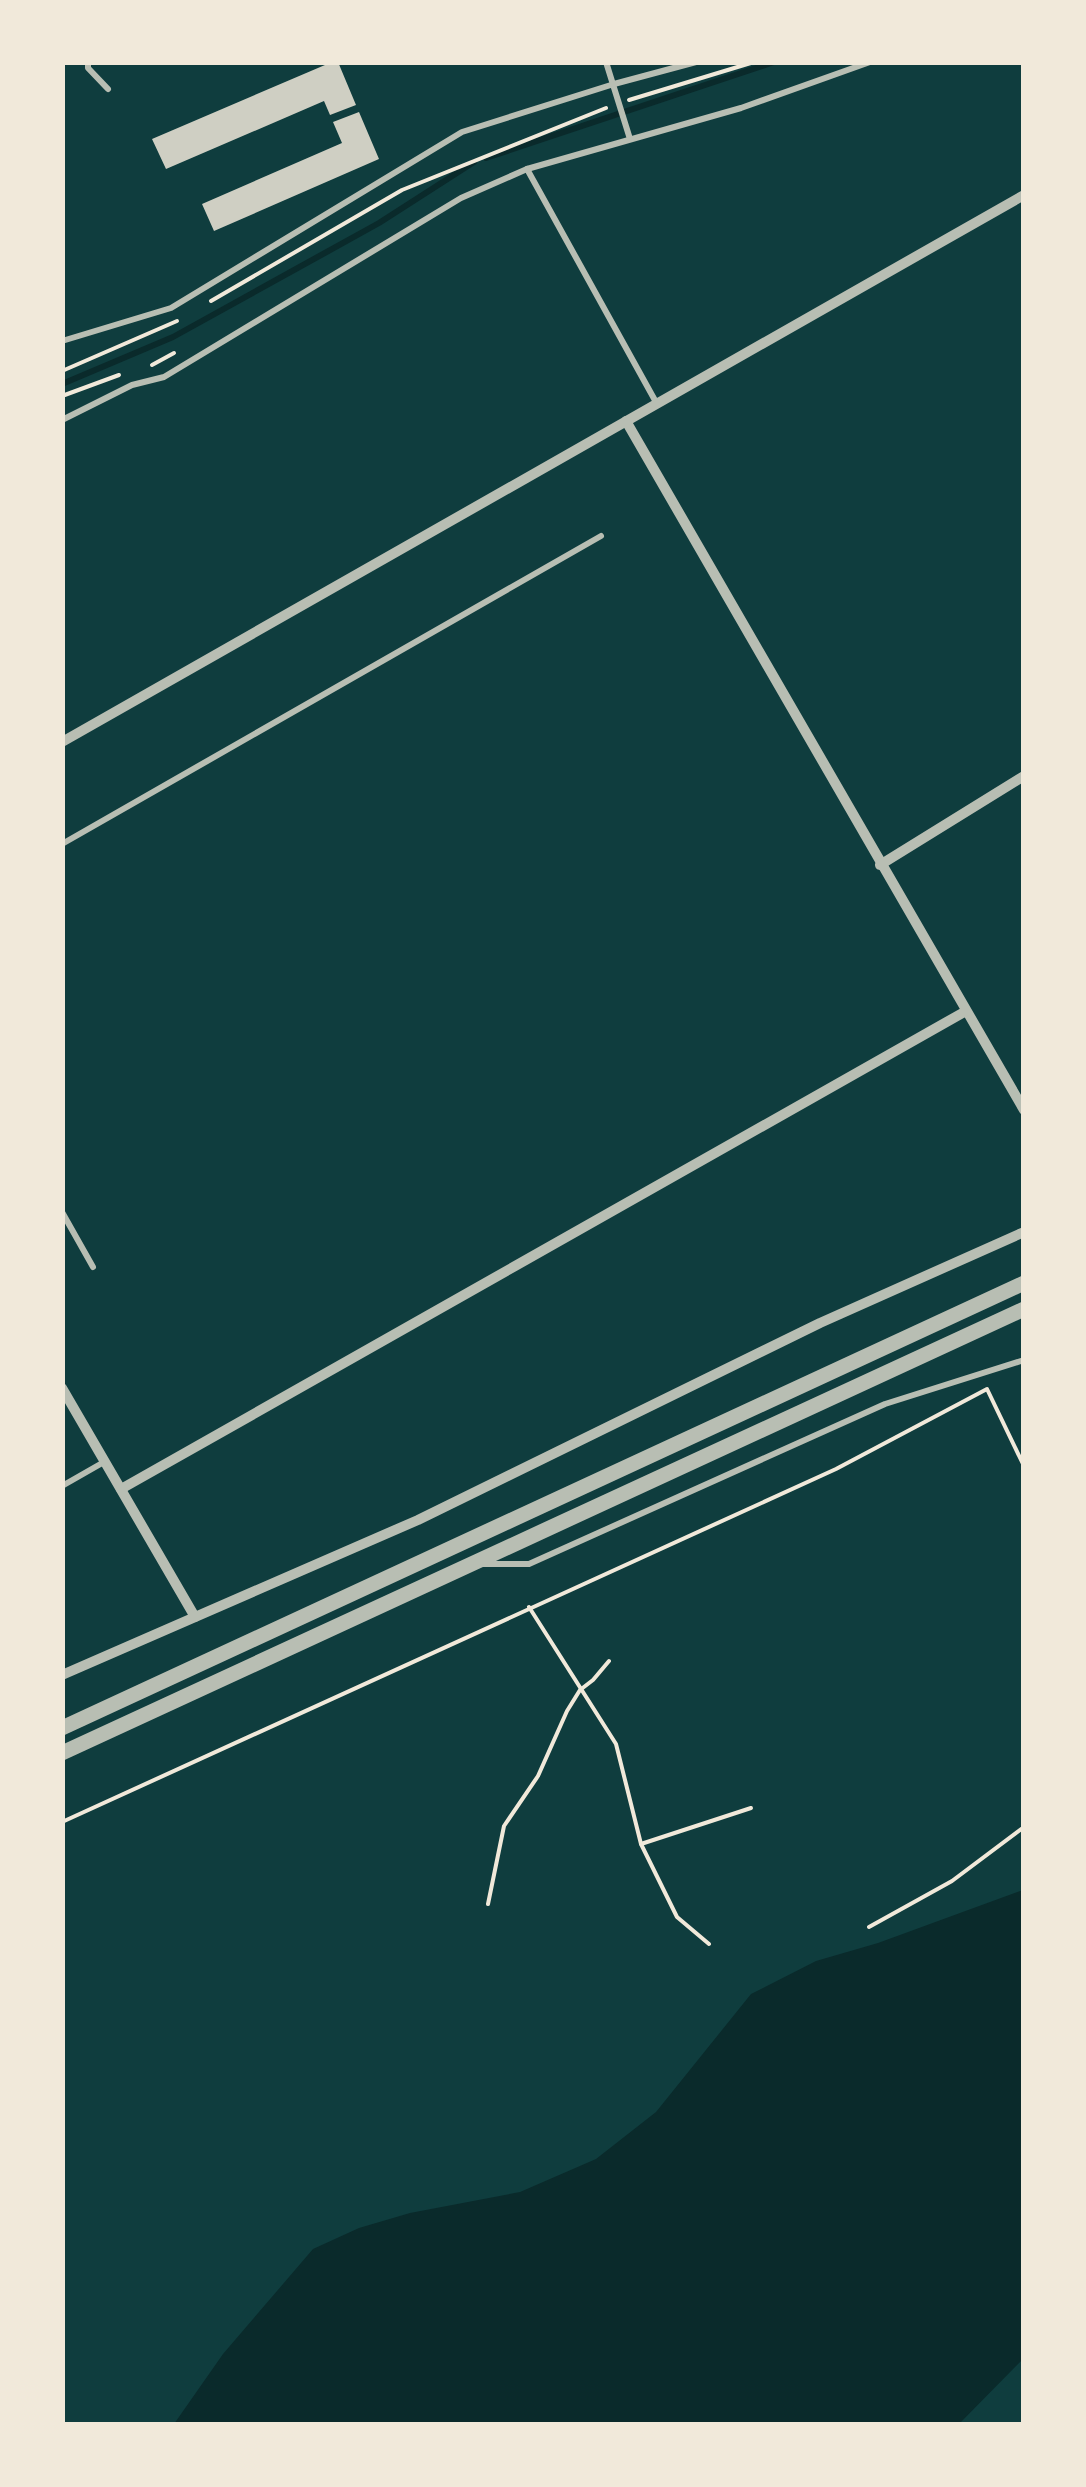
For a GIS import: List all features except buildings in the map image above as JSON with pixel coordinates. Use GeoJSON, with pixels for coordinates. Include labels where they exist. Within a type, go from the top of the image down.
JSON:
{"type":"FeatureCollection","features":[{"type":"Feature","properties":{"kind":"street"},"geometry":{"type":"LineString","coordinates":[[62,742],[1024,195]]}},
{"type":"Feature","properties":{"kind":"street"},"geometry":{"type":"LineString","coordinates":[[626,421],[1024,1110]]}},
{"type":"Feature","properties":{"kind":"street"},"geometry":{"type":"LineString","coordinates":[[880,865],[1024,776]]}},
{"type":"Feature","properties":{"kind":"street"},"geometry":{"type":"LineString","coordinates":[[121,1489],[966,1012]]}},
{"type":"Feature","properties":{"kind":"street"},"geometry":{"type":"LineString","coordinates":[[62,1676],[418,1520],[820,1323],[1024,1232]]}},
{"type":"Feature","properties":{"kind":"street"},"geometry":{"type":"LineString","coordinates":[[62,1728],[1024,1283]]}},
{"type":"Feature","properties":{"kind":"street"},"geometry":{"type":"LineString","coordinates":[[62,1753],[1024,1308]]}},
{"type":"Feature","properties":{"kind":"street"},"geometry":{"type":"LineString","coordinates":[[62,1388],[195,1617]]}},
{"type":"Feature","properties":{"kind":"lane"},"geometry":{"type":"LineString","coordinates":[[88,62],[88,68],[108,89]]}},
{"type":"Feature","properties":{"kind":"lane"},"geometry":{"type":"LineString","coordinates":[[606,62],[630,139]]}},
{"type":"Feature","properties":{"kind":"lane"},"geometry":{"type":"LineString","coordinates":[[62,341],[171,308],[462,132],[696,62]]}},
{"type":"Feature","properties":{"kind":"lane"},"geometry":{"type":"LineString","coordinates":[[62,420],[132,385],[164,376],[461,198],[527,169],[741,108],[870,62]]}},
{"type":"Feature","properties":{"kind":"lane"},"geometry":{"type":"LineString","coordinates":[[527,169],[657,404]]}},
{"type":"Feature","properties":{"kind":"lane"},"geometry":{"type":"LineString","coordinates":[[62,844],[600,536]]}},
{"type":"Feature","properties":{"kind":"lane"},"geometry":{"type":"LineString","coordinates":[[62,1212],[94,1267]]}},
{"type":"Feature","properties":{"kind":"lane"},"geometry":{"type":"LineString","coordinates":[[469,1564],[529,1564],[885,1404],[1024,1360]]}},
{"type":"Feature","properties":{"kind":"lane"},"geometry":{"type":"LineString","coordinates":[[62,1486],[105,1461]]}},
{"type":"Feature","properties":{"kind":"path"},"geometry":{"type":"LineString","coordinates":[[209,303],[402,190],[597,110],[754,62]]}},
{"type":"Feature","properties":{"kind":"path"},"geometry":{"type":"LineString","coordinates":[[62,370],[176,322]]}},
{"type":"Feature","properties":{"kind":"path"},"geometry":{"type":"LineString","coordinates":[[62,1822],[836,1469],[987,1389],[1024,1466]]}},
{"type":"Feature","properties":{"kind":"path"},"geometry":{"type":"LineString","coordinates":[[529,1608],[616,1744],[641,1844],[677,1917],[708,1944]]}},
{"type":"Feature","properties":{"kind":"path"},"geometry":{"type":"LineString","coordinates":[[488,1904],[504,1826],[538,1776],[580,1690],[609,1660]]}},
{"type":"Feature","properties":{"kind":"path"},"geometry":{"type":"LineString","coordinates":[[641,1844],[751,1808]]}},
{"type":"Feature","properties":{"kind":"path"},"geometry":{"type":"LineString","coordinates":[[868,1927],[952,1881],[1024,1826]]}},
{"type":"Feature","properties":{"kind":"water"},"geometry":{"type":"Polygon","coordinates":[[[1023,1890],[1023,2359],[959,2424],[174,2424],[223,2354],[313,2249],[359,2228],[410,2213],[520,2192],[596,2159],[656,2112],[751,1994],[816,1961],[878,1943],[1023,1890]]]}},
{"type":"Feature","properties":{"kind":"waterway"},"geometry":{"type":"LineString","coordinates":[[486,158],[774,62]]}},
{"type":"Feature","properties":{"kind":"waterway"},"geometry":{"type":"LineString","coordinates":[[62,384],[173,337],[379,223],[474,162]]}}]}
